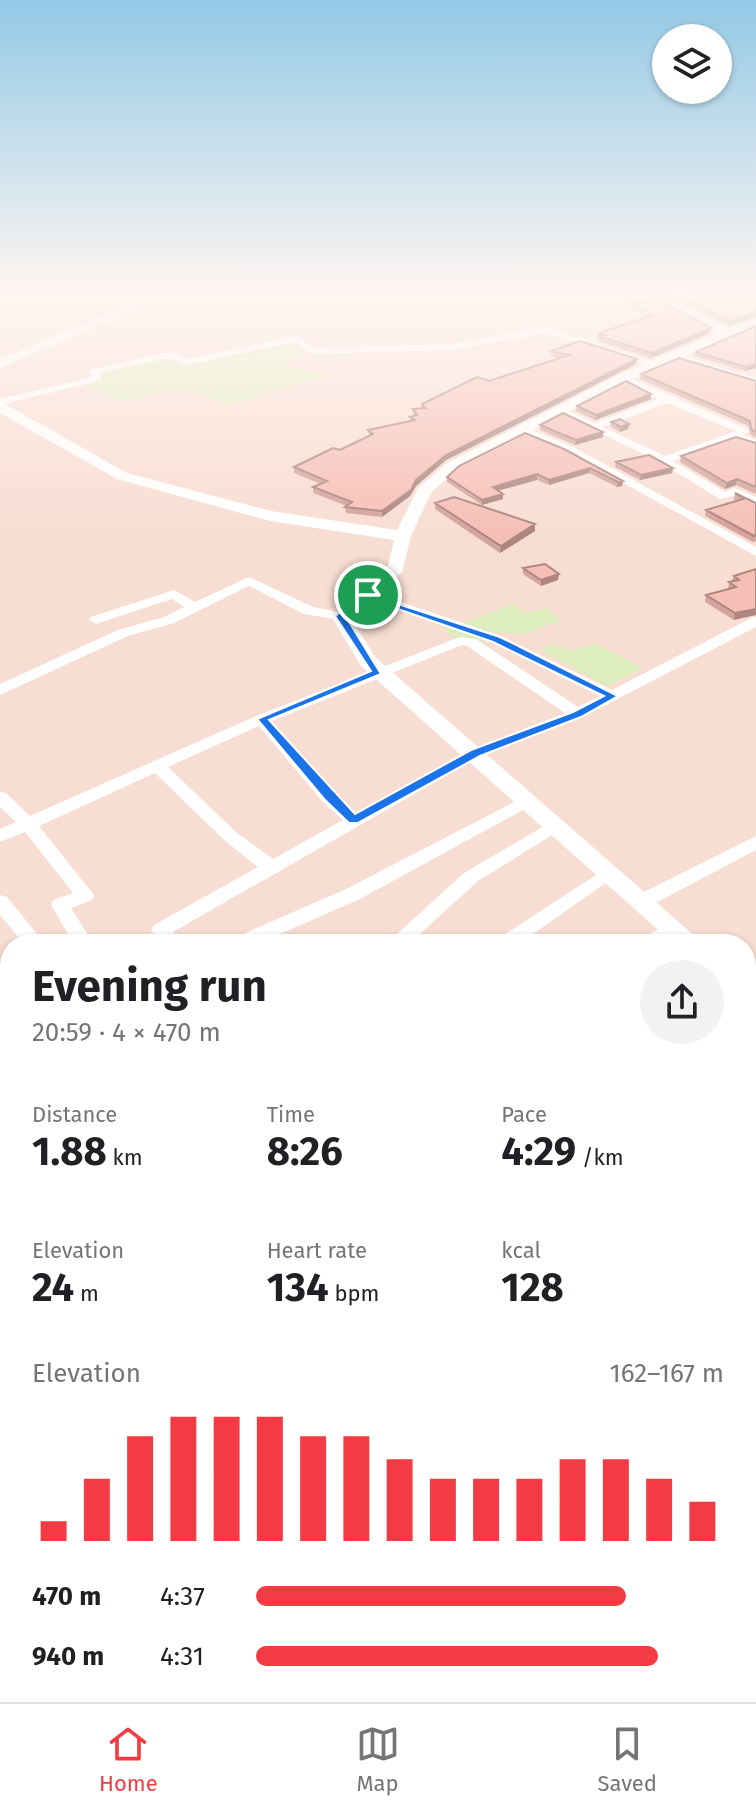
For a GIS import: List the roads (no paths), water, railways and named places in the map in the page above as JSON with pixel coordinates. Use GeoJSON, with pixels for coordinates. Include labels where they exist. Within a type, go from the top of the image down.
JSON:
{"type":"FeatureCollection","features":[{"type":"Feature","properties":{"kind":"street"},"geometry":{"type":"LineString","coordinates":[[0,404],[99,378],[94,373]]}},
{"type":"Feature","properties":{"kind":"street"},"geometry":{"type":"LineString","coordinates":[[0,690],[103,642],[194,608],[249,581],[309,611],[340,616],[396,568],[403,536],[424,491],[452,466],[633,373]]}},
{"type":"Feature","properties":{"kind":"street"},"geometry":{"type":"LineString","coordinates":[[731,373],[756,381]]}},
{"type":"Feature","properties":{"kind":"street"},"geometry":{"type":"LineString","coordinates":[[623,378],[744,431],[664,460]]}},
{"type":"Feature","properties":{"kind":"street"},"geometry":{"type":"LineString","coordinates":[[597,426],[667,399]]}},
{"type":"Feature","properties":{"kind":"street"},"geometry":{"type":"LineString","coordinates":[[0,404],[122,476],[270,516],[403,536]]}},
{"type":"Feature","properties":{"kind":"street"},"geometry":{"type":"LineString","coordinates":[[560,411],[664,460],[724,496],[735,492],[756,502]]}},
{"type":"Feature","properties":{"kind":"street"},"geometry":{"type":"LineString","coordinates":[[523,430],[569,449],[756,552]]}},
{"type":"Feature","properties":{"kind":"street"},"geometry":{"type":"LineString","coordinates":[[735,435],[756,444]]}},
{"type":"Feature","properties":{"kind":"street"},"geometry":{"type":"LineString","coordinates":[[96,620],[174,594],[194,608]]}},
{"type":"Feature","properties":{"kind":"street"},"geometry":{"type":"LineString","coordinates":[[368,595],[496,639],[613,696]]}},
{"type":"Feature","properties":{"kind":"street"},"geometry":{"type":"LineString","coordinates":[[340,616],[377,672],[475,753],[679,934]]}},
{"type":"Feature","properties":{"kind":"street"},"geometry":{"type":"LineString","coordinates":[[164,934],[161,930],[475,753],[577,714],[754,625]]}},
{"type":"Feature","properties":{"kind":"street"},"geometry":{"type":"LineString","coordinates":[[0,836],[262,719],[460,641],[471,642],[577,714]]}},
{"type":"Feature","properties":{"kind":"street"},"geometry":{"type":"LineString","coordinates":[[262,719],[329,798],[353,820]]}},
{"type":"Feature","properties":{"kind":"street"},"geometry":{"type":"LineString","coordinates":[[158,767],[230,836],[272,868]]}},
{"type":"Feature","properties":{"kind":"street"},"geometry":{"type":"LineString","coordinates":[[0,797],[28,824],[85,895],[60,905],[78,934]]}},
{"type":"Feature","properties":{"kind":"street"},"geometry":{"type":"LineString","coordinates":[[262,934],[353,894],[528,800]]}},
{"type":"Feature","properties":{"kind":"street"},"geometry":{"type":"LineString","coordinates":[[407,934],[471,877],[556,825]]}},
{"type":"Feature","properties":{"kind":"street"},"geometry":{"type":"LineString","coordinates":[[641,902],[756,842]]}},
{"type":"Feature","properties":{"kind":"street"},"geometry":{"type":"LineString","coordinates":[[520,934],[608,873]]}},
{"type":"Feature","properties":{"kind":"street"},"geometry":{"type":"LineString","coordinates":[[0,902],[27,934]]}},
{"type":"Feature","properties":{"kind":"street"},"geometry":{"type":"LineString","coordinates":[[664,934],[673,929]]}}]}
